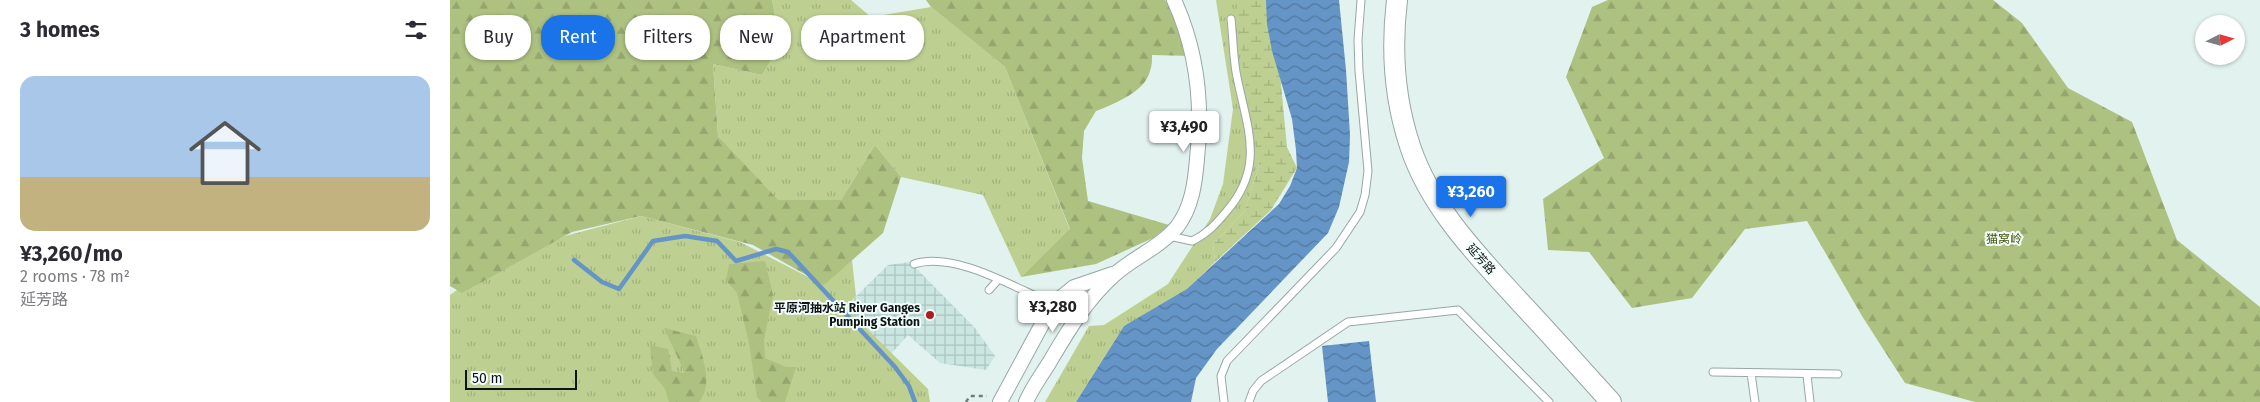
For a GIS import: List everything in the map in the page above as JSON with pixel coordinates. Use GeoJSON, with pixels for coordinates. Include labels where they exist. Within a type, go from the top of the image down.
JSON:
{"type":"FeatureCollection","features":[{"type":"Feature","properties":{"kind":"main road","name":"延芳路"},"geometry":{"type":"LineString","coordinates":[[1397,0],[1394,28],[1394,70],[1401,116],[1411,148],[1425,180],[1467,244],[1611,402]]}},
{"type":"Feature","properties":{"kind":"street"},"geometry":{"type":"LineString","coordinates":[[1026,402],[1078,315],[1115,273],[1169,236],[1185,215],[1192,197],[1200,124],[1194,58],[1178,3]]}},
{"type":"Feature","properties":{"kind":"street"},"geometry":{"type":"LineString","coordinates":[[1002,400],[1053,304],[1074,287],[1115,273]]}},
{"type":"Feature","properties":{"kind":"lane"},"geometry":{"type":"LineString","coordinates":[[1224,402],[1222,376],[1227,361],[1336,248],[1360,212],[1368,171],[1358,70],[1361,0]]}},
{"type":"Feature","properties":{"kind":"lane"},"geometry":{"type":"LineString","coordinates":[[1169,236],[1192,241],[1212,229],[1238,198],[1249,172],[1252,150],[1236,69],[1231,19]]}},
{"type":"Feature","properties":{"kind":"lane"},"geometry":{"type":"LineString","coordinates":[[914,264],[937,261],[959,265],[1053,304]]}},
{"type":"Feature","properties":{"kind":"lane"},"geometry":{"type":"LineString","coordinates":[[989,290],[998,280]]}},
{"type":"Feature","properties":{"kind":"lane"},"geometry":{"type":"LineString","coordinates":[[1249,402],[1253,391],[1261,381],[1348,322],[1458,310],[1549,402]]}},
{"type":"Feature","properties":{"kind":"lane"},"geometry":{"type":"LineString","coordinates":[[1713,372],[1838,374]]}},
{"type":"Feature","properties":{"kind":"lane"},"geometry":{"type":"LineString","coordinates":[[1751,373],[1755,402]]}},
{"type":"Feature","properties":{"kind":"lane"},"geometry":{"type":"LineString","coordinates":[[1807,375],[1810,402]]}},
{"type":"Feature","properties":{"kind":"path"},"geometry":{"type":"LineString","coordinates":[[966,402],[970,396],[1002,400]]}},
{"type":"Feature","properties":{"kind":"shaded area"},"geometry":{"type":"Polygon","coordinates":[[[910,262],[975,328],[995,356],[986,370],[940,363],[908,335],[891,354],[845,307],[888,265],[910,262]]]}},
{"type":"Feature","properties":{"kind":"green space"},"geometry":{"type":"Polygon","coordinates":[[[450,0],[772,0],[775,15],[720,15],[720,60],[771,60],[762,75],[713,64],[718,136],[778,200],[841,200],[875,145],[901,177],[883,233],[824,285],[753,245],[641,216],[572,232],[462,293],[450,286],[450,0]]]}},
{"type":"Feature","properties":{"kind":"green space"},"geometry":{"type":"Polygon","coordinates":[[[772,0],[851,0],[869,15],[801,15],[801,60],[924,60],[924,15],[883,15],[931,7],[1005,67],[1070,230],[1021,277],[983,195],[901,177],[875,145],[841,200],[777,200],[718,136],[713,64],[762,75],[771,60],[791,60],[791,15],[775,15],[772,0]]]}},
{"type":"Feature","properties":{"kind":"green space"},"geometry":{"type":"Polygon","coordinates":[[[926,0],[1165,0],[1192,56],[1152,55],[1151,69],[1142,85],[1128,96],[1096,111],[1084,131],[1082,158],[1088,201],[1169,225],[1153,238],[1096,264],[1021,277],[1070,229],[1005,67],[931,7],[926,0]]]}},
{"type":"Feature","properties":{"kind":"green space"},"geometry":{"type":"Polygon","coordinates":[[[1216,0],[1237,0],[1259,166],[1244,212],[1213,244],[1215,262],[1178,299],[1124,326],[1076,402],[1045,402],[1089,326],[1104,325],[1168,284],[1210,219],[1223,184],[1233,109],[1216,0]]]}},
{"type":"Feature","properties":{"kind":"green space"},"geometry":{"type":"Polygon","coordinates":[[[1236,0],[1267,0],[1280,74],[1287,147],[1297,168],[1271,210],[1215,262],[1213,244],[1244,212],[1259,166],[1245,82],[1236,0]]]}},
{"type":"Feature","properties":{"kind":"green space","name":"猫窝岭"},"geometry":{"type":"Polygon","coordinates":[[[1608,0],[1993,0],[2022,23],[2068,88],[2132,122],[2177,240],[2260,307],[2260,402],[1975,402],[1905,383],[1862,316],[1807,221],[1745,229],[1692,298],[1632,308],[1589,252],[1548,250],[1543,199],[1604,158],[1566,77],[1592,7],[1608,0]]]}},
{"type":"Feature","properties":{"kind":"green space"},"geometry":{"type":"Polygon","coordinates":[[[641,216],[740,242],[818,282],[852,260],[856,296],[845,307],[928,389],[930,402],[450,402],[450,295],[565,236],[641,216]]]}},
{"type":"Feature","properties":{"kind":"green space"},"geometry":{"type":"Polygon","coordinates":[[[765,261],[773,295],[764,340],[765,358],[786,367],[796,367],[785,402],[761,402],[757,397],[749,343],[737,293],[726,280],[729,264],[765,261]]]}},
{"type":"Feature","properties":{"kind":"green space"},"geometry":{"type":"Polygon","coordinates":[[[664,328],[696,336],[704,360],[706,378],[706,387],[699,402],[669,402],[665,389],[653,374],[650,345],[668,349],[672,371],[685,373],[664,328]]]}},
{"type":"Feature","properties":{"kind":"water"},"geometry":{"type":"Polygon","coordinates":[[[1266,0],[1339,0],[1346,70],[1350,135],[1349,162],[1339,207],[1328,233],[1217,349],[1196,378],[1191,402],[1076,402],[1124,326],[1187,289],[1279,204],[1290,186],[1297,168],[1292,119],[1272,51],[1267,24],[1266,0]]]}},
{"type":"Feature","properties":{"kind":"water"},"geometry":{"type":"Polygon","coordinates":[[[1369,341],[1376,402],[1328,402],[1322,346],[1369,341]]]}},
{"type":"Feature","properties":{"kind":"waterway"},"geometry":{"type":"LineString","coordinates":[[574,260],[602,282],[619,289],[653,241],[685,236],[717,241],[736,261],[776,249],[788,252],[895,367],[909,386],[915,402]]}},
{"type":"Feature","properties":{"kind":"place","name":"平原河抽水站 River Ganges Pumping Station"},"geometry":{"type":"Point","coordinates":[930,315]}}]}
